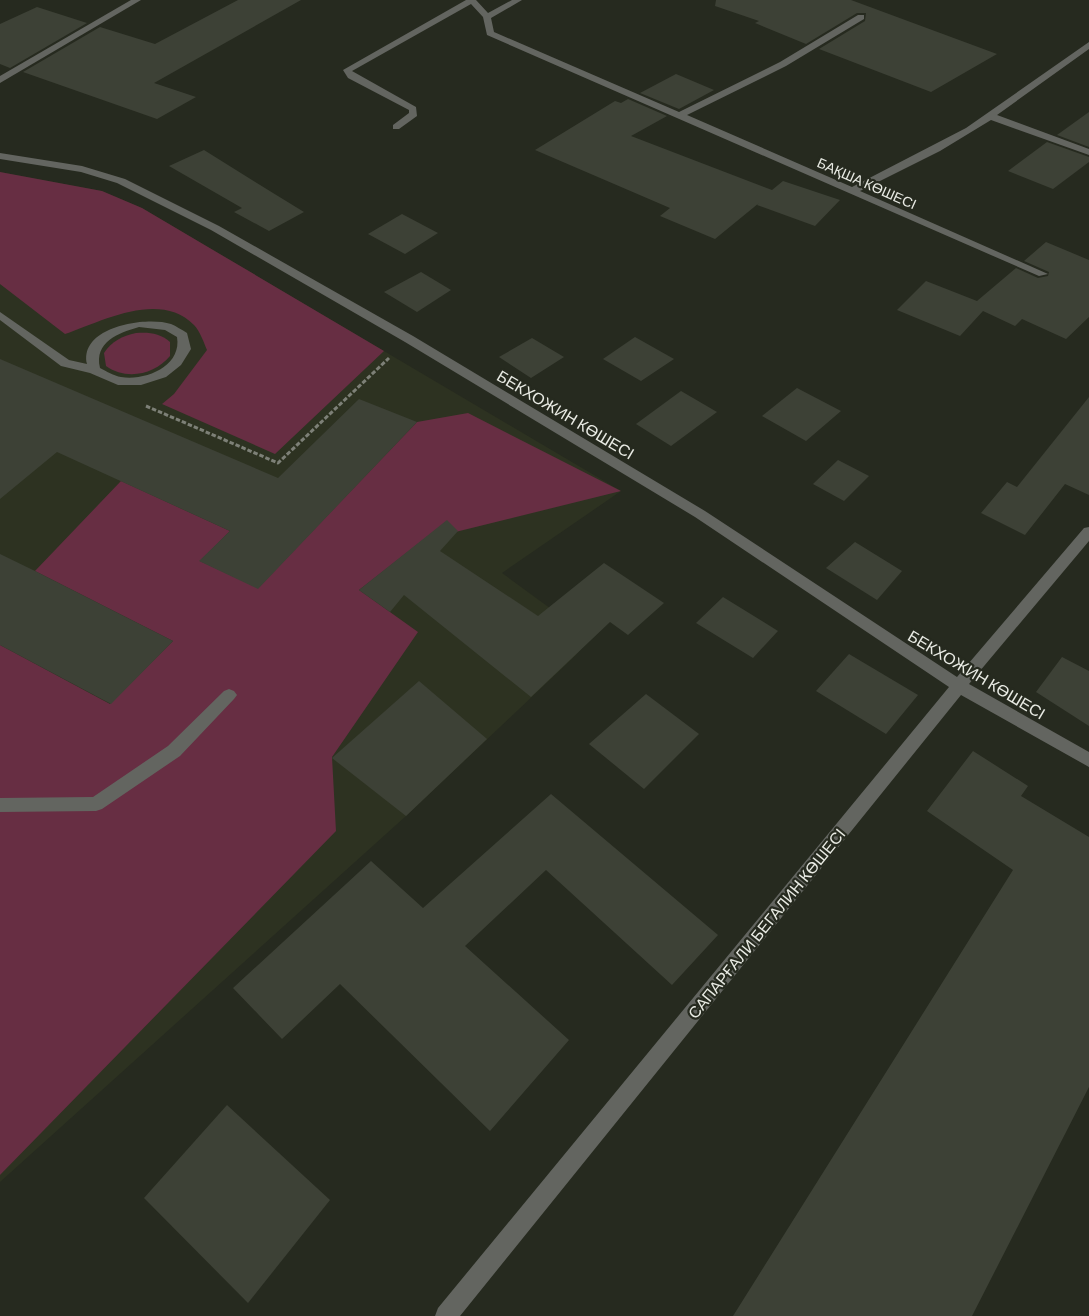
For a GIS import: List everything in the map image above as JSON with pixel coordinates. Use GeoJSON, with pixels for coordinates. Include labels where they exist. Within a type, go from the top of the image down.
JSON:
{"type":"FeatureCollection","features":[{"type":"Feature","properties":{"kind":"street"},"geometry":{"type":"LineString","coordinates":[[1,79],[137,0]]}},
{"type":"Feature","properties":{"kind":"street"},"geometry":{"type":"LineString","coordinates":[[396,127],[414,114],[413,109],[351,76],[347,70],[472,0]]}},
{"type":"Feature","properties":{"kind":"street","name":"БАҚША КӨШЕСІ"},"geometry":{"type":"LineString","coordinates":[[472,0],[487,17],[490,33],[1043,274]]}},
{"type":"Feature","properties":{"kind":"street"},"geometry":{"type":"LineString","coordinates":[[487,17],[518,0]]}},
{"type":"Feature","properties":{"kind":"street"},"geometry":{"type":"LineString","coordinates":[[680,115],[783,64],[861,17]]}},
{"type":"Feature","properties":{"kind":"street"},"geometry":{"type":"LineString","coordinates":[[851,191],[925,155],[990,116],[1055,67],[1089,45]]}},
{"type":"Feature","properties":{"kind":"street"},"geometry":{"type":"LineString","coordinates":[[990,116],[1089,152]]}},
{"type":"Feature","properties":{"kind":"street","name":"БЕКХОЖИН КӨШЕСІ"},"geometry":{"type":"LineString","coordinates":[[0,156],[82,169],[121,181],[215,228],[409,339],[700,514],[959,686],[1089,760]]}},
{"type":"Feature","properties":{"kind":"street"},"geometry":{"type":"LineString","coordinates":[[0,315],[65,363],[94,370],[116,381],[139,381],[163,374],[183,358],[187,348],[185,339],[178,332],[161,325],[139,324],[123,328],[99,342],[92,352],[91,361],[94,370]]}},
{"type":"Feature","properties":{"kind":"street","name":"САПАРҒАЛИ БЕГАЛИН КӨШЕСІ"},"geometry":{"type":"LineString","coordinates":[[446,1316],[959,686],[1089,532]]}},
{"type":"Feature","properties":{"kind":"street"},"geometry":{"type":"LineString","coordinates":[[0,805],[96,804],[174,751],[229,695]]}},
{"type":"Feature","properties":{"kind":"path"},"geometry":{"type":"LineString","coordinates":[[116,381],[121,395],[278,463],[409,339]]}},
{"type":"Feature","properties":{"kind":"shaded area"},"geometry":{"type":"Polygon","coordinates":[[[0,172],[102,191],[142,208],[621,491],[502,573],[591,638],[576,655],[406,816],[0,1182],[0,172]]]}},
{"type":"Feature","properties":{"kind":"shaded area"},"geometry":{"type":"Polygon","coordinates":[[[0,172],[102,191],[142,208],[384,351],[275,454],[162,404],[174,394],[207,350],[194,325],[180,315],[165,310],[148,309],[113,316],[65,334],[0,284],[0,172]]]}},
{"type":"Feature","properties":{"kind":"shaded area"},"geometry":{"type":"Polygon","coordinates":[[[136,333],[154,334],[166,339],[170,342],[170,356],[157,367],[140,373],[123,373],[106,366],[104,353],[110,345],[136,333]]]}},
{"type":"Feature","properties":{"kind":"shaded area"},"geometry":{"type":"Polygon","coordinates":[[[468,413],[621,491],[423,540],[359,590],[418,632],[332,757],[336,831],[0,1175],[0,645],[110,704],[173,641],[35,571],[121,481],[230,531],[200,561],[258,588],[417,422],[468,413]]]}},
{"type":"Feature","properties":{"kind":"building"},"geometry":{"type":"Polygon","coordinates":[[[238,0],[301,0],[154,83],[196,97],[157,119],[23,72],[100,27],[155,44],[238,0]]]}},
{"type":"Feature","properties":{"kind":"building"},"geometry":{"type":"Polygon","coordinates":[[[716,0],[851,0],[997,54],[931,92],[819,49],[865,21],[866,13],[857,13],[806,44],[755,23],[759,21],[715,6],[716,0]]]}},
{"type":"Feature","properties":{"kind":"building"},"geometry":{"type":"Polygon","coordinates":[[[37,7],[87,23],[10,68],[0,64],[0,24],[37,7]]]}},
{"type":"Feature","properties":{"kind":"building"},"geometry":{"type":"Polygon","coordinates":[[[676,74],[714,90],[679,109],[640,93],[676,74]]]}},
{"type":"Feature","properties":{"kind":"building"},"geometry":{"type":"Polygon","coordinates":[[[628,99],[667,116],[631,136],[772,190],[783,181],[840,200],[815,226],[757,205],[759,203],[715,239],[660,216],[670,208],[535,150],[615,101],[621,103],[628,99]]]}},
{"type":"Feature","properties":{"kind":"building"},"geometry":{"type":"Polygon","coordinates":[[[1089,112],[1089,147],[1057,135],[1089,112]]]}},
{"type":"Feature","properties":{"kind":"building"},"geometry":{"type":"Polygon","coordinates":[[[1047,142],[1089,157],[1089,162],[1053,189],[1008,171],[1047,142]]]}},
{"type":"Feature","properties":{"kind":"building"},"geometry":{"type":"Polygon","coordinates":[[[204,150],[304,212],[269,231],[234,212],[242,208],[169,166],[204,150]]]}},
{"type":"Feature","properties":{"kind":"building"},"geometry":{"type":"Polygon","coordinates":[[[402,214],[438,233],[405,254],[368,234],[402,214]]]}},
{"type":"Feature","properties":{"kind":"building"},"geometry":{"type":"Polygon","coordinates":[[[1046,242],[1089,260],[1089,317],[1066,339],[1022,319],[1015,326],[983,311],[960,336],[897,310],[926,281],[977,301],[1016,268],[1038,278],[1048,276],[1049,272],[1024,261],[1046,242]]]}},
{"type":"Feature","properties":{"kind":"building"},"geometry":{"type":"Polygon","coordinates":[[[421,272],[451,290],[417,312],[384,292],[421,272]]]}},
{"type":"Feature","properties":{"kind":"building"},"geometry":{"type":"Polygon","coordinates":[[[635,337],[674,359],[641,381],[603,359],[635,337]]]}},
{"type":"Feature","properties":{"kind":"building"},"geometry":{"type":"Polygon","coordinates":[[[532,338],[564,357],[531,378],[499,357],[532,338]]]}},
{"type":"Feature","properties":{"kind":"building"},"geometry":{"type":"Polygon","coordinates":[[[0,359],[278,478],[359,399],[417,422],[258,589],[199,561],[230,531],[57,452],[0,499],[0,359]]]}},
{"type":"Feature","properties":{"kind":"building"},"geometry":{"type":"Polygon","coordinates":[[[797,388],[841,411],[806,441],[762,416],[797,388]]]}},
{"type":"Feature","properties":{"kind":"building"},"geometry":{"type":"Polygon","coordinates":[[[681,391],[717,412],[671,446],[636,424],[681,391]]]}},
{"type":"Feature","properties":{"kind":"building"},"geometry":{"type":"Polygon","coordinates":[[[1089,397],[1089,495],[1065,484],[1025,535],[981,513],[1007,482],[1017,487],[1089,397]]]}},
{"type":"Feature","properties":{"kind":"building"},"geometry":{"type":"Polygon","coordinates":[[[838,460],[869,476],[844,501],[813,484],[838,460]]]}},
{"type":"Feature","properties":{"kind":"building"},"geometry":{"type":"Polygon","coordinates":[[[447,520],[458,531],[440,551],[538,616],[604,563],[664,603],[628,635],[610,622],[531,697],[404,595],[390,612],[359,590],[447,520]]]}},
{"type":"Feature","properties":{"kind":"building"},"geometry":{"type":"Polygon","coordinates":[[[855,542],[902,571],[877,600],[826,568],[855,542]]]}},
{"type":"Feature","properties":{"kind":"building"},"geometry":{"type":"Polygon","coordinates":[[[0,554],[173,641],[111,704],[0,645],[0,554]]]}},
{"type":"Feature","properties":{"kind":"building"},"geometry":{"type":"Polygon","coordinates":[[[723,597],[778,631],[753,658],[696,623],[723,597]]]}},
{"type":"Feature","properties":{"kind":"building"},"geometry":{"type":"Polygon","coordinates":[[[849,654],[918,695],[886,734],[816,691],[849,654]]]}},
{"type":"Feature","properties":{"kind":"building"},"geometry":{"type":"Polygon","coordinates":[[[1062,657],[1089,671],[1089,726],[1036,692],[1062,657]]]}},
{"type":"Feature","properties":{"kind":"building"},"geometry":{"type":"Polygon","coordinates":[[[419,681],[487,739],[406,816],[332,758],[419,681]]]}},
{"type":"Feature","properties":{"kind":"building"},"geometry":{"type":"Polygon","coordinates":[[[646,694],[699,734],[644,789],[589,744],[646,694]]]}},
{"type":"Feature","properties":{"kind":"building"},"geometry":{"type":"Polygon","coordinates":[[[973,751],[1028,786],[1021,796],[1089,837],[1089,1087],[972,1316],[733,1316],[1013,870],[927,811],[973,751]]]}},
{"type":"Feature","properties":{"kind":"building"},"geometry":{"type":"Polygon","coordinates":[[[551,794],[718,935],[672,985],[546,870],[465,946],[569,1040],[490,1131],[340,984],[282,1039],[233,988],[371,861],[423,908],[551,794]]]}},
{"type":"Feature","properties":{"kind":"building"},"geometry":{"type":"Polygon","coordinates":[[[227,1105],[330,1200],[248,1303],[144,1198],[227,1105]]]}}]}
